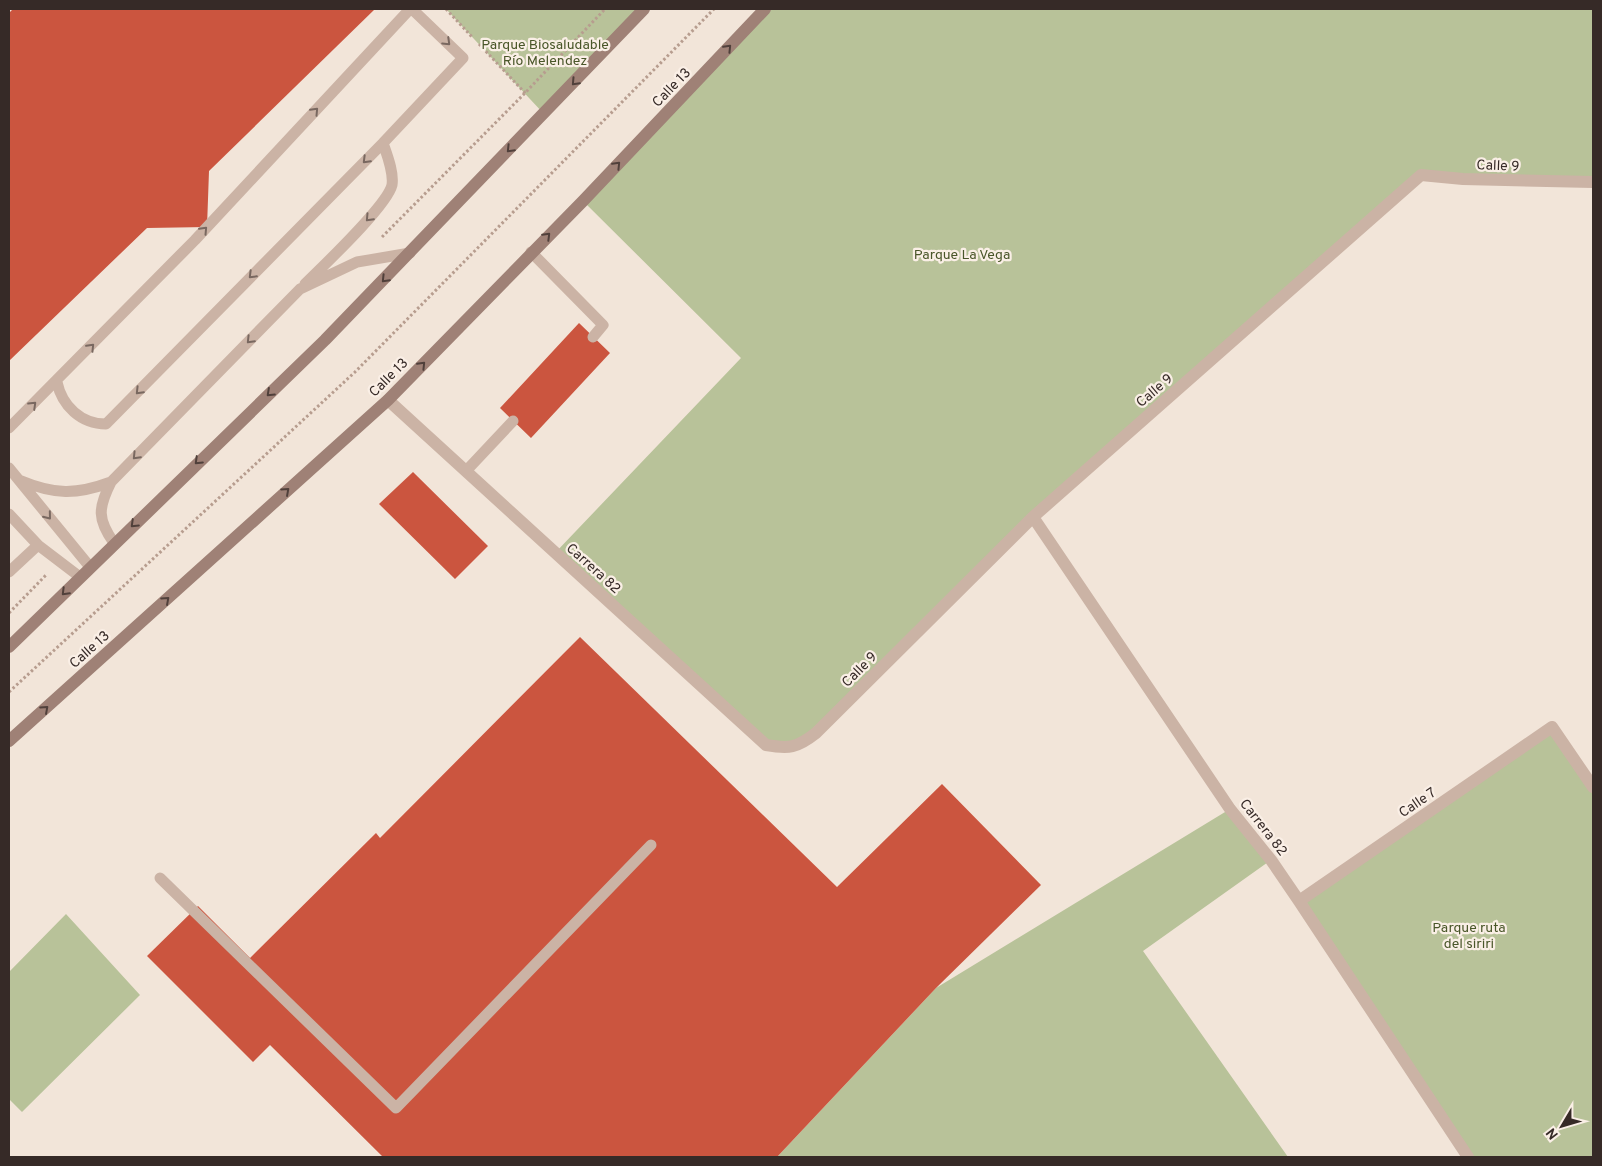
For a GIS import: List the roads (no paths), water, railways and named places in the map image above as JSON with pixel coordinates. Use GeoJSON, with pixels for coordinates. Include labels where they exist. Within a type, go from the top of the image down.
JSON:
{"type":"FeatureCollection","features":[{"type":"Feature","properties":{"kind":"main road"},"geometry":{"type":"LineString","coordinates":[[9,647],[114,543],[326,340],[644,9]]}},
{"type":"Feature","properties":{"kind":"main road","name":"Calle 13"},"geometry":{"type":"LineString","coordinates":[[9,741],[388,400],[765,9]]}},
{"type":"Feature","properties":{"kind":"street","name":"Calle 9"},"geometry":{"type":"LineString","coordinates":[[785,749],[802,744],[816,734],[1033,517],[1420,175],[1463,179],[1593,182]]}},
{"type":"Feature","properties":{"kind":"street","name":"Carrera 82"},"geometry":{"type":"LineString","coordinates":[[388,400],[766,745],[785,749]]}},
{"type":"Feature","properties":{"kind":"street","name":"Carrera 82"},"geometry":{"type":"LineString","coordinates":[[1033,517],[1230,809],[1271,860],[1299,901],[1468,1157]]}},
{"type":"Feature","properties":{"kind":"street","name":"Calle 7"},"geometry":{"type":"LineString","coordinates":[[1299,901],[1552,728],[1593,787]]}},
{"type":"Feature","properties":{"kind":"lane"},"geometry":{"type":"LineString","coordinates":[[9,428],[57,382],[194,240],[411,9],[463,58],[383,143],[106,424],[92,424],[71,410],[59,394],[57,382]]}},
{"type":"Feature","properties":{"kind":"lane"},"geometry":{"type":"LineString","coordinates":[[114,543],[100,521],[102,500],[111,482],[374,214],[392,185],[391,170],[383,143]]}},
{"type":"Feature","properties":{"kind":"lane"},"geometry":{"type":"LineString","coordinates":[[531,252],[603,326],[593,337]]}},
{"type":"Feature","properties":{"kind":"lane"},"geometry":{"type":"LineString","coordinates":[[300,289],[357,262],[410,253]]}},
{"type":"Feature","properties":{"kind":"lane"},"geometry":{"type":"LineString","coordinates":[[466,471],[513,421]]}},
{"type":"Feature","properties":{"kind":"lane"},"geometry":{"type":"LineString","coordinates":[[9,468],[90,567]]}},
{"type":"Feature","properties":{"kind":"lane"},"geometry":{"type":"LineString","coordinates":[[17,479],[39,488],[63,493],[87,491],[111,482]]}},
{"type":"Feature","properties":{"kind":"lane"},"geometry":{"type":"LineString","coordinates":[[9,514],[38,545],[80,577]]}},
{"type":"Feature","properties":{"kind":"lane"},"geometry":{"type":"LineString","coordinates":[[9,572],[38,545]]}},
{"type":"Feature","properties":{"kind":"lane"},"geometry":{"type":"LineString","coordinates":[[160,878],[396,1108],[651,846]]}},
{"type":"Feature","properties":{"kind":"park label","name":"Parque Biosaludable Río Melendez"},"geometry":{"type":"Point","coordinates":[545,52]}},
{"type":"Feature","properties":{"kind":"park label","name":"Parque La Vega"},"geometry":{"type":"Point","coordinates":[962,254]}},
{"type":"Feature","properties":{"kind":"park label","name":"Parque ruta del siriri"},"geometry":{"type":"Point","coordinates":[1469,936]}}]}
